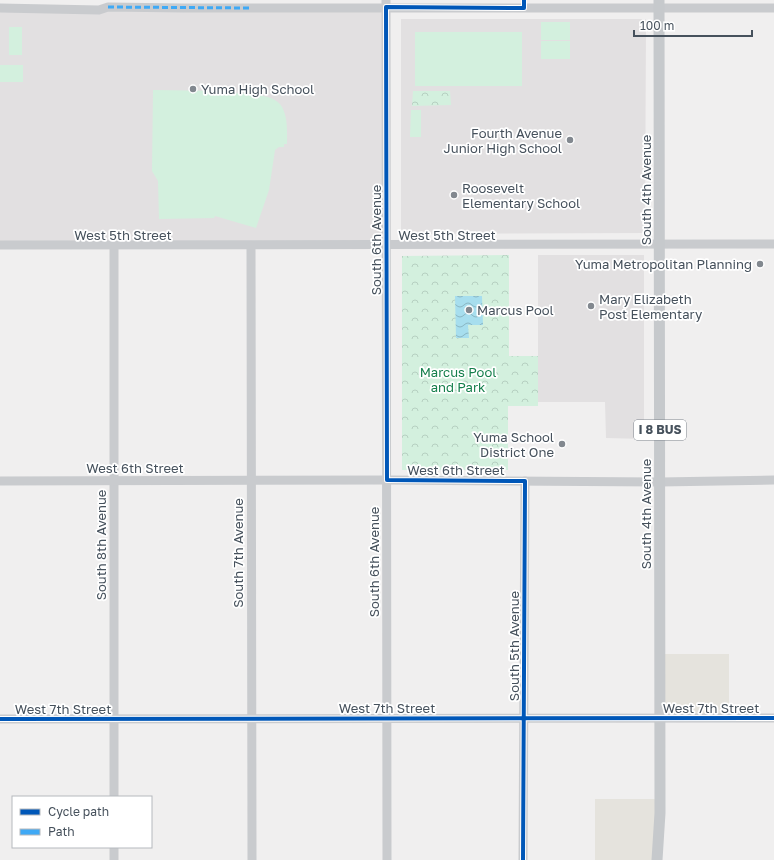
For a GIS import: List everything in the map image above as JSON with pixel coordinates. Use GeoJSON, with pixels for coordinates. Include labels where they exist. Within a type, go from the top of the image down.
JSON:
{"type":"FeatureCollection","features":[{"type":"Feature","properties":{"kind":"main road","name":"South 4th Avenue"},"geometry":{"type":"LineString","coordinates":[[657,860],[660,813],[659,4]]}},
{"type":"Feature","properties":{"kind":"street"},"geometry":{"type":"LineString","coordinates":[[0,8],[99,10],[111,4],[659,4],[774,8]]}},
{"type":"Feature","properties":{"kind":"street","name":"South 6th Avenue"},"geometry":{"type":"LineString","coordinates":[[386,4],[387,860]]}},
{"type":"Feature","properties":{"kind":"street","name":"West 5th Street"},"geometry":{"type":"LineString","coordinates":[[0,245],[251,246],[774,244]]}},
{"type":"Feature","properties":{"kind":"street","name":"South 8th Avenue"},"geometry":{"type":"LineString","coordinates":[[114,245],[114,796]]}},
{"type":"Feature","properties":{"kind":"street","name":"South 7th Avenue"},"geometry":{"type":"LineString","coordinates":[[251,246],[252,860]]}},
{"type":"Feature","properties":{"kind":"street","name":"West 6th Street"},"geometry":{"type":"LineString","coordinates":[[0,482],[387,480],[660,482],[774,480]]}},
{"type":"Feature","properties":{"kind":"street","name":"South 5th Avenue"},"geometry":{"type":"LineString","coordinates":[[523,860],[525,481]]}},
{"type":"Feature","properties":{"kind":"street","name":"West 7th Street"},"geometry":{"type":"LineString","coordinates":[[0,719],[774,718]]}},
{"type":"Feature","properties":{"kind":"street"},"geometry":{"type":"LineString","coordinates":[[114,848],[114,860]]}},
{"type":"Feature","properties":{"kind":"shaded area","name":"Yuma High School"},"geometry":{"type":"Polygon","coordinates":[[[386,7],[386,245],[0,245],[0,8],[386,7]]]}},
{"type":"Feature","properties":{"kind":"shaded area","name":"Fourth Avenue Junior High School"},"geometry":{"type":"Polygon","coordinates":[[[401,19],[646,19],[645,233],[403,234],[401,232],[401,19]]]}},
{"type":"Feature","properties":{"kind":"shaded area","name":"Mary Elizabeth Post Elementary"},"geometry":{"type":"Polygon","coordinates":[[[538,255],[644,255],[644,439],[606,438],[605,402],[538,402],[538,255]]]}},
{"type":"Feature","properties":{"kind":"shaded area"},"geometry":{"type":"Polygon","coordinates":[[[660,654],[729,654],[729,718],[660,718],[660,831],[656,860],[595,860],[595,799],[659,799],[660,654]]]}},
{"type":"Feature","properties":{"kind":"green space"},"geometry":{"type":"Polygon","coordinates":[[[541,22],[570,22],[570,40],[541,40],[541,22]]]}},
{"type":"Feature","properties":{"kind":"green space"},"geometry":{"type":"Polygon","coordinates":[[[9,27],[22,27],[22,55],[9,55],[9,27]]]}},
{"type":"Feature","properties":{"kind":"green space"},"geometry":{"type":"Polygon","coordinates":[[[415,32],[522,32],[522,86],[415,86],[415,32]]]}},
{"type":"Feature","properties":{"kind":"green space"},"geometry":{"type":"Polygon","coordinates":[[[541,41],[570,41],[570,59],[541,59],[541,41]]]}},
{"type":"Feature","properties":{"kind":"green space"},"geometry":{"type":"Polygon","coordinates":[[[0,65],[23,65],[23,82],[0,82],[0,65]]]}},
{"type":"Feature","properties":{"kind":"green space"},"geometry":{"type":"Polygon","coordinates":[[[153,90],[224,91],[226,93],[265,96],[278,102],[282,107],[286,120],[287,144],[284,144],[284,147],[279,147],[275,150],[269,190],[256,228],[215,216],[214,218],[159,219],[158,181],[152,171],[153,90]]]}},
{"type":"Feature","properties":{"kind":"green space"},"geometry":{"type":"Polygon","coordinates":[[[413,91],[450,91],[451,105],[412,106],[413,91]]]}},
{"type":"Feature","properties":{"kind":"green space"},"geometry":{"type":"Polygon","coordinates":[[[411,110],[421,110],[421,137],[410,137],[411,110]]]}},
{"type":"Feature","properties":{"kind":"green space","name":"Marcus Pool and Park"},"geometry":{"type":"Polygon","coordinates":[[[509,255],[509,356],[538,356],[538,406],[508,406],[508,470],[402,470],[402,256],[509,255]]]}},
{"type":"Feature","properties":{"kind":"water","name":"Marcus Pool"},"geometry":{"type":"Polygon","coordinates":[[[455,296],[482,296],[483,325],[468,325],[469,338],[456,338],[455,296]]]}},
{"type":"Feature","properties":{"kind":"marked path"},"geometry":{"type":"LineString","coordinates":[[108,7],[250,8]]}},
{"type":"Feature","properties":{"kind":"cycle path"},"geometry":{"type":"LineString","coordinates":[[523,860],[525,481],[387,480],[386,7],[524,8],[524,0]]}},
{"type":"Feature","properties":{"kind":"cycle path"},"geometry":{"type":"LineString","coordinates":[[0,719],[774,718]]}},
{"type":"Feature","properties":{"kind":"place","name":"Yuma High School"},"geometry":{"type":"Point","coordinates":[193,89]}},
{"type":"Feature","properties":{"kind":"place","name":"Fourth Avenue Junior High School"},"geometry":{"type":"Point","coordinates":[570,140]}},
{"type":"Feature","properties":{"kind":"place","name":"Roosevelt Elementary School"},"geometry":{"type":"Point","coordinates":[454,195]}},
{"type":"Feature","properties":{"kind":"place","name":"Yuma Metropolitan Planning"},"geometry":{"type":"Point","coordinates":[760,264]}},
{"type":"Feature","properties":{"kind":"place","name":"Mary Elizabeth Post Elementary"},"geometry":{"type":"Point","coordinates":[591,306]}},
{"type":"Feature","properties":{"kind":"place","name":"Marcus Pool"},"geometry":{"type":"Point","coordinates":[469,310]}},
{"type":"Feature","properties":{"kind":"place","name":"Yuma School District One"},"geometry":{"type":"Point","coordinates":[562,444]}}]}
